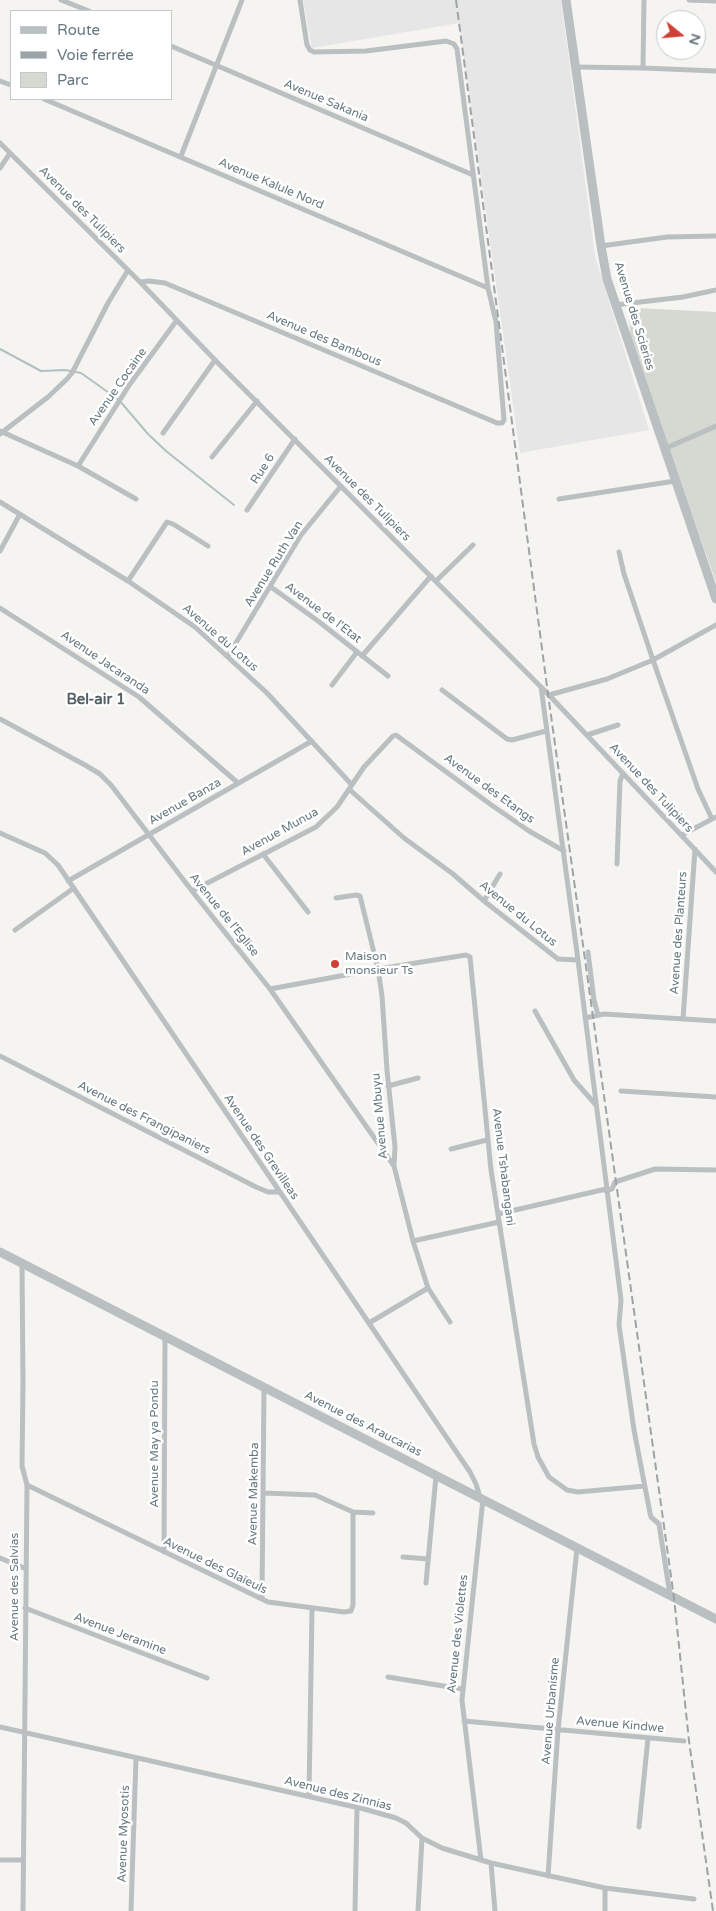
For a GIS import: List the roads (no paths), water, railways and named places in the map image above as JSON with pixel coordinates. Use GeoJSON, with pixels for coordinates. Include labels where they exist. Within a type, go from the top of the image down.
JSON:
{"type":"FeatureCollection","features":[{"type":"Feature","properties":{"kind":"street"},"geometry":{"type":"LineString","coordinates":[[60,0],[86,10]]}},
{"type":"Feature","properties":{"kind":"street"},"geometry":{"type":"LineString","coordinates":[[181,156],[218,66],[242,0]]}},
{"type":"Feature","properties":{"kind":"street"},"geometry":{"type":"LineString","coordinates":[[300,0],[307,45],[314,52],[366,51],[446,41],[454,44],[458,49],[488,288]]}},
{"type":"Feature","properties":{"kind":"street","name":"Avenue des Scieries"},"geometry":{"type":"LineString","coordinates":[[566,0],[601,246],[615,305],[674,481],[716,598]]}},
{"type":"Feature","properties":{"kind":"street"},"geometry":{"type":"LineString","coordinates":[[643,68],[644,0]]}},
{"type":"Feature","properties":{"kind":"street"},"geometry":{"type":"LineString","coordinates":[[689,0],[716,1]]}},
{"type":"Feature","properties":{"kind":"street","name":"Avenue Sakania"},"geometry":{"type":"LineString","coordinates":[[172,46],[473,175]]}},
{"type":"Feature","properties":{"kind":"street"},"geometry":{"type":"LineString","coordinates":[[575,67],[716,72]]}},
{"type":"Feature","properties":{"kind":"street","name":"Avenue Kalule Nord"},"geometry":{"type":"LineString","coordinates":[[46,100],[488,288]]}},
{"type":"Feature","properties":{"kind":"street","name":"Avenue des Tulipiers"},"geometry":{"type":"LineString","coordinates":[[0,143],[541,686],[716,872]]}},
{"type":"Feature","properties":{"kind":"street"},"geometry":{"type":"LineString","coordinates":[[0,168],[10,153]]}},
{"type":"Feature","properties":{"kind":"street"},"geometry":{"type":"LineString","coordinates":[[601,246],[667,237],[716,236]]}},
{"type":"Feature","properties":{"kind":"street"},"geometry":{"type":"LineString","coordinates":[[128,270],[108,303],[72,373],[48,397],[1,432],[78,466],[136,499]]}},
{"type":"Feature","properties":{"kind":"street","name":"Avenue des Bambous"},"geometry":{"type":"LineString","coordinates":[[140,282],[157,281],[165,283],[497,423],[502,423],[504,420],[496,322],[488,288]]}},
{"type":"Feature","properties":{"kind":"street"},"geometry":{"type":"LineString","coordinates":[[615,305],[684,297],[716,290]]}},
{"type":"Feature","properties":{"kind":"street","name":"Avenue Cocaine"},"geometry":{"type":"LineString","coordinates":[[78,466],[117,403],[177,320]]}},
{"type":"Feature","properties":{"kind":"street"},"geometry":{"type":"LineString","coordinates":[[163,433],[215,360]]}},
{"type":"Feature","properties":{"kind":"street"},"geometry":{"type":"LineString","coordinates":[[212,457],[257,401]]}},
{"type":"Feature","properties":{"kind":"street"},"geometry":{"type":"LineString","coordinates":[[664,448],[716,426]]}},
{"type":"Feature","properties":{"kind":"street","name":"Rue 6"},"geometry":{"type":"LineString","coordinates":[[247,510],[294,439]]}},
{"type":"Feature","properties":{"kind":"street"},"geometry":{"type":"LineString","coordinates":[[559,499],[674,481]]}},
{"type":"Feature","properties":{"kind":"street","name":"Avenue Ruth Van"},"geometry":{"type":"LineString","coordinates":[[228,656],[301,535],[341,486]]}},
{"type":"Feature","properties":{"kind":"street","name":"Avenue du Lotus"},"geometry":{"type":"LineString","coordinates":[[0,502],[183,617],[267,693],[312,741],[351,787],[404,838],[453,874],[558,959],[578,960]]}},
{"type":"Feature","properties":{"kind":"street"},"geometry":{"type":"LineString","coordinates":[[0,551],[20,514]]}},
{"type":"Feature","properties":{"kind":"street"},"geometry":{"type":"LineString","coordinates":[[128,581],[167,522],[208,546]]}},
{"type":"Feature","properties":{"kind":"street"},"geometry":{"type":"LineString","coordinates":[[436,581],[473,545]]}},
{"type":"Feature","properties":{"kind":"street"},"geometry":{"type":"LineString","coordinates":[[619,552],[624,574],[698,789],[714,818],[682,835]]}},
{"type":"Feature","properties":{"kind":"street"},"geometry":{"type":"LineString","coordinates":[[362,656],[431,576]]}},
{"type":"Feature","properties":{"kind":"street","name":"Avenue de l'Etat"},"geometry":{"type":"LineString","coordinates":[[271,587],[388,676]]}},
{"type":"Feature","properties":{"kind":"street","name":"Avenue Jacaranda"},"geometry":{"type":"LineString","coordinates":[[0,608],[139,697],[238,783]]}},
{"type":"Feature","properties":{"kind":"street"},"geometry":{"type":"LineString","coordinates":[[549,695],[607,679],[653,660],[716,625]]}},
{"type":"Feature","properties":{"kind":"street"},"geometry":{"type":"LineString","coordinates":[[332,684],[357,652]]}},
{"type":"Feature","properties":{"kind":"street"},"geometry":{"type":"LineString","coordinates":[[541,686],[621,1300],[619,1325],[634,1430],[651,1517],[659,1524],[670,1596]]}},
{"type":"Feature","properties":{"kind":"street"},"geometry":{"type":"LineString","coordinates":[[442,690],[507,739],[512,740],[546,732]]}},
{"type":"Feature","properties":{"kind":"street","name":"Avenue de l'Eglise"},"geometry":{"type":"LineString","coordinates":[[0,719],[85,765],[105,778],[270,989],[394,1166]]}},
{"type":"Feature","properties":{"kind":"street"},"geometry":{"type":"LineString","coordinates":[[587,735],[618,725]]}},
{"type":"Feature","properties":{"kind":"street","name":"Avenue Munua"},"geometry":{"type":"LineString","coordinates":[[192,891],[316,827],[337,807],[364,767],[393,736],[404,740]]}},
{"type":"Feature","properties":{"kind":"street","name":"Avenue des Etangs"},"geometry":{"type":"LineString","coordinates":[[404,740],[498,810],[564,851]]}},
{"type":"Feature","properties":{"kind":"street","name":"Avenue Banza"},"geometry":{"type":"LineString","coordinates":[[68,881],[312,741]]}},
{"type":"Feature","properties":{"kind":"street"},"geometry":{"type":"LineString","coordinates":[[617,864],[620,781],[623,773]]}},
{"type":"Feature","properties":{"kind":"street","name":"Avenue des Grevilleas"},"geometry":{"type":"LineString","coordinates":[[0,833],[45,853],[54,860],[470,1472],[482,1498]]}},
{"type":"Feature","properties":{"kind":"street","name":"Avenue des Planteurs"},"geometry":{"type":"LineString","coordinates":[[683,1019],[694,848]]}},
{"type":"Feature","properties":{"kind":"street"},"geometry":{"type":"LineString","coordinates":[[263,854],[308,912]]}},
{"type":"Feature","properties":{"kind":"street"},"geometry":{"type":"LineString","coordinates":[[484,901],[500,874]]}},
{"type":"Feature","properties":{"kind":"street"},"geometry":{"type":"LineString","coordinates":[[15,930],[74,888]]}},
{"type":"Feature","properties":{"kind":"street","name":"Avenue Mbuyu"},"geometry":{"type":"LineString","coordinates":[[336,898],[360,896],[378,969],[382,996],[388,1086],[395,1147],[394,1166],[413,1241],[428,1288],[450,1322]]}},
{"type":"Feature","properties":{"kind":"street"},"geometry":{"type":"LineString","coordinates":[[588,952],[594,1000],[598,1015]]}},
{"type":"Feature","properties":{"kind":"street","name":"Avenue Tshabangani"},"geometry":{"type":"LineString","coordinates":[[270,989],[378,969],[466,955],[470,957],[487,1140],[534,1444],[538,1458],[545,1471],[555,1483],[572,1491],[645,1486]]}},
{"type":"Feature","properties":{"kind":"street"},"geometry":{"type":"LineString","coordinates":[[535,1011],[574,1080],[596,1105]]}},
{"type":"Feature","properties":{"kind":"street"},"geometry":{"type":"LineString","coordinates":[[585,1018],[598,1015],[644,1016],[716,1021]]}},
{"type":"Feature","properties":{"kind":"street","name":"Avenue des Frangipaniers"},"geometry":{"type":"LineString","coordinates":[[0,1056],[256,1187],[268,1192],[280,1192]]}},
{"type":"Feature","properties":{"kind":"street"},"geometry":{"type":"LineString","coordinates":[[388,1086],[418,1078]]}},
{"type":"Feature","properties":{"kind":"street"},"geometry":{"type":"LineString","coordinates":[[621,1091],[716,1097]]}},
{"type":"Feature","properties":{"kind":"street"},"geometry":{"type":"LineString","coordinates":[[451,1149],[487,1140]]}},
{"type":"Feature","properties":{"kind":"street"},"geometry":{"type":"LineString","coordinates":[[498,1214],[612,1189],[615,1182],[655,1169],[716,1170]]}},
{"type":"Feature","properties":{"kind":"street"},"geometry":{"type":"LineString","coordinates":[[413,1241],[499,1222]]}},
{"type":"Feature","properties":{"kind":"street","name":"Avenue des Araucarias"},"geometry":{"type":"LineString","coordinates":[[0,1252],[716,1619]]}},
{"type":"Feature","properties":{"kind":"street","name":"Avenue des Salvias"},"geometry":{"type":"LineString","coordinates":[[22,1263],[22,1466],[26,1485],[23,1911]]}},
{"type":"Feature","properties":{"kind":"street"},"geometry":{"type":"LineString","coordinates":[[369,1323],[428,1288]]}},
{"type":"Feature","properties":{"kind":"street","name":"Avenue May ya Pondu"},"geometry":{"type":"LineString","coordinates":[[164,1552],[165,1337]]}},
{"type":"Feature","properties":{"kind":"street","name":"Avenue Makemba"},"geometry":{"type":"LineString","coordinates":[[262,1600],[264,1388]]}},
{"type":"Feature","properties":{"kind":"street"},"geometry":{"type":"LineString","coordinates":[[426,1583],[436,1475]]}},
{"type":"Feature","properties":{"kind":"street","name":"Avenue des Glaïeuls"},"geometry":{"type":"LineString","coordinates":[[26,1485],[262,1600],[274,1604],[346,1612],[352,1608],[353,1512]]}},
{"type":"Feature","properties":{"kind":"street"},"geometry":{"type":"LineString","coordinates":[[264,1493],[315,1495],[353,1512],[373,1512]]}},
{"type":"Feature","properties":{"kind":"street","name":"Avenue des Violettes"},"geometry":{"type":"LineString","coordinates":[[481,1860],[464,1721],[462,1689],[482,1498]]}},
{"type":"Feature","properties":{"kind":"street","name":"Avenue Urbanisme"},"geometry":{"type":"LineString","coordinates":[[548,1876],[558,1730],[577,1548]]}},
{"type":"Feature","properties":{"kind":"street"},"geometry":{"type":"LineString","coordinates":[[403,1556],[428,1559]]}},
{"type":"Feature","properties":{"kind":"street"},"geometry":{"type":"LineString","coordinates":[[0,1558],[24,1568]]}},
{"type":"Feature","properties":{"kind":"street","name":"Avenue Jeramine"},"geometry":{"type":"LineString","coordinates":[[25,1608],[207,1678]]}},
{"type":"Feature","properties":{"kind":"street"},"geometry":{"type":"LineString","coordinates":[[309,1796],[312,1608]]}},
{"type":"Feature","properties":{"kind":"street"},"geometry":{"type":"LineString","coordinates":[[388,1677],[462,1689]]}},
{"type":"Feature","properties":{"kind":"street","name":"Avenue Kindwe"},"geometry":{"type":"LineString","coordinates":[[464,1721],[684,1741]]}},
{"type":"Feature","properties":{"kind":"street","name":"Avenue des Zinnias"},"geometry":{"type":"LineString","coordinates":[[0,1727],[357,1807],[396,1818],[410,1826],[422,1838],[451,1852],[492,1863],[605,1888],[694,1899]]}},
{"type":"Feature","properties":{"kind":"street"},"geometry":{"type":"LineString","coordinates":[[639,1827],[648,1738]]}},
{"type":"Feature","properties":{"kind":"street","name":"Avenue Myosotis"},"geometry":{"type":"LineString","coordinates":[[131,1911],[136,1758]]}},
{"type":"Feature","properties":{"kind":"street"},"geometry":{"type":"LineString","coordinates":[[355,1911],[357,1807]]}},
{"type":"Feature","properties":{"kind":"street"},"geometry":{"type":"LineString","coordinates":[[418,1911],[422,1838]]}},
{"type":"Feature","properties":{"kind":"street"},"geometry":{"type":"LineString","coordinates":[[0,1860],[23,1860]]}},
{"type":"Feature","properties":{"kind":"street"},"geometry":{"type":"LineString","coordinates":[[492,1863],[494,1911]]}},
{"type":"Feature","properties":{"kind":"street"},"geometry":{"type":"LineString","coordinates":[[605,1888],[605,1911]]}},
{"type":"Feature","properties":{"kind":"waterway"},"geometry":{"type":"LineString","coordinates":[[0,349],[41,371],[65,370],[81,373],[119,400],[148,434],[166,451],[234,505]]}},
{"type":"Feature","properties":{"kind":"railway"},"geometry":{"type":"LineString","coordinates":[[456,0],[548,694],[674,1598],[689,1741],[713,1911]]}},
{"type":"Feature","properties":{"kind":"place","name":"Maison monsieur Ts"},"geometry":{"type":"Point","coordinates":[335,964]}},
{"type":"Feature","properties":{"kind":"district","name":"Bel-air 1"},"geometry":{"type":"Point","coordinates":[96,700]}}]}
